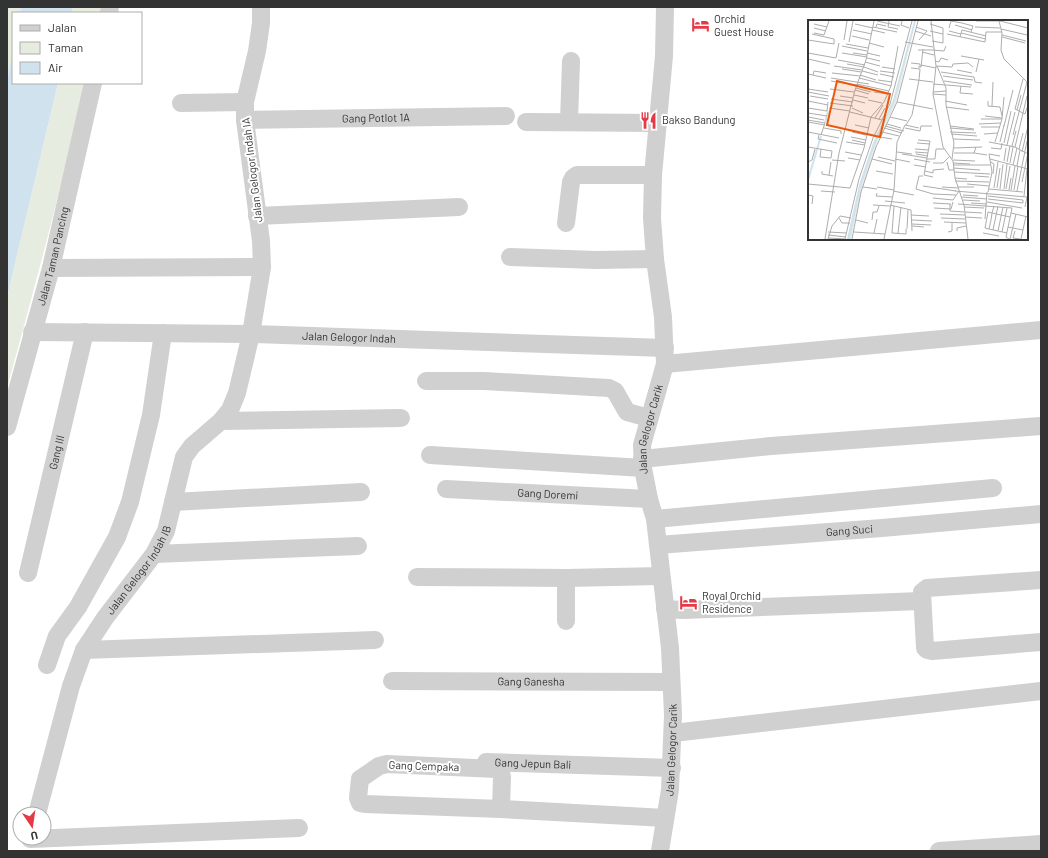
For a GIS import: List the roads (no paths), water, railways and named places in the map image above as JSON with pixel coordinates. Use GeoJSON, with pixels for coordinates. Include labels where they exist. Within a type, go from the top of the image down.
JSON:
{"type":"FeatureCollection","features":[{"type":"Feature","properties":{"kind":"street","name":"Jalan Gelogor Indah IA"},"geometry":{"type":"LineString","coordinates":[[251,334],[262,267],[261,241],[245,120],[245,102],[257,51],[261,23],[261,7]]}},
{"type":"Feature","properties":{"kind":"street","name":"Jalan Gelogor Carik"},"geometry":{"type":"LineString","coordinates":[[660,851],[672,768],[673,733],[670,648],[655,519],[649,499],[643,464],[642,445],[665,356],[663,317],[655,259],[652,218],[653,175],[664,56],[665,7]]}},
{"type":"Feature","properties":{"kind":"street"},"geometry":{"type":"LineString","coordinates":[[569,122],[571,61]]}},
{"type":"Feature","properties":{"kind":"street","name":"Jalan Taman Pancing"},"geometry":{"type":"LineString","coordinates":[[7,427],[32,332],[51,268],[93,84]]}},
{"type":"Feature","properties":{"kind":"street"},"geometry":{"type":"LineString","coordinates":[[181,103],[245,102]]}},
{"type":"Feature","properties":{"kind":"street","name":"Gang Potlot 1A"},"geometry":{"type":"LineString","coordinates":[[245,120],[506,116]]}},
{"type":"Feature","properties":{"kind":"street"},"geometry":{"type":"LineString","coordinates":[[526,122],[658,124]]}},
{"type":"Feature","properties":{"kind":"street"},"geometry":{"type":"LineString","coordinates":[[566,223],[571,182],[577,175],[653,175]]}},
{"type":"Feature","properties":{"kind":"street"},"geometry":{"type":"LineString","coordinates":[[257,216],[459,207]]}},
{"type":"Feature","properties":{"kind":"street"},"geometry":{"type":"LineString","coordinates":[[510,257],[596,260],[655,259]]}},
{"type":"Feature","properties":{"kind":"street"},"geometry":{"type":"LineString","coordinates":[[51,268],[262,267]]}},
{"type":"Feature","properties":{"kind":"street","name":"Jalan Gelogor Indah"},"geometry":{"type":"LineString","coordinates":[[32,332],[251,334],[665,356],[1041,330]]}},
{"type":"Feature","properties":{"kind":"street","name":"Gang III"},"geometry":{"type":"LineString","coordinates":[[28,573],[85,332]]}},
{"type":"Feature","properties":{"kind":"street"},"geometry":{"type":"LineString","coordinates":[[47,665],[56,636],[78,608],[117,537],[130,502],[151,415],[163,333]]}},
{"type":"Feature","properties":{"kind":"street","name":"Jalan Gelogor Indah IB"},"geometry":{"type":"LineString","coordinates":[[39,806],[71,686],[84,650],[109,613],[154,554],[166,531],[184,457],[192,446],[221,421],[230,410],[237,392],[251,334]]}},
{"type":"Feature","properties":{"kind":"street"},"geometry":{"type":"LineString","coordinates":[[426,381],[484,381],[609,388],[615,391],[627,412],[649,418]]}},
{"type":"Feature","properties":{"kind":"street"},"geometry":{"type":"LineString","coordinates":[[221,421],[401,418]]}},
{"type":"Feature","properties":{"kind":"street"},"geometry":{"type":"LineString","coordinates":[[430,455],[643,464],[772,446],[1041,426]]}},
{"type":"Feature","properties":{"kind":"street","name":"Gang Doremi"},"geometry":{"type":"LineString","coordinates":[[446,488],[649,499]]}},
{"type":"Feature","properties":{"kind":"street"},"geometry":{"type":"LineString","coordinates":[[655,519],[992,488]]}},
{"type":"Feature","properties":{"kind":"street"},"geometry":{"type":"LineString","coordinates":[[173,502],[361,492]]}},
{"type":"Feature","properties":{"kind":"street","name":"Gang Suci"},"geometry":{"type":"LineString","coordinates":[[658,545],[1041,514]]}},
{"type":"Feature","properties":{"kind":"street"},"geometry":{"type":"LineString","coordinates":[[154,554],[358,546]]}},
{"type":"Feature","properties":{"kind":"street"},"geometry":{"type":"LineString","coordinates":[[417,577],[566,578],[661,576]]}},
{"type":"Feature","properties":{"kind":"street"},"geometry":{"type":"LineString","coordinates":[[566,578],[566,621]]}},
{"type":"Feature","properties":{"kind":"street"},"geometry":{"type":"LineString","coordinates":[[1041,580],[927,588],[922,592],[925,648],[927,650],[932,651],[1041,642]]}},
{"type":"Feature","properties":{"kind":"street"},"geometry":{"type":"LineString","coordinates":[[665,609],[691,610],[922,602]]}},
{"type":"Feature","properties":{"kind":"street"},"geometry":{"type":"LineString","coordinates":[[84,650],[375,640]]}},
{"type":"Feature","properties":{"kind":"street","name":"Gang Ganesha"},"geometry":{"type":"LineString","coordinates":[[392,681],[671,682]]}},
{"type":"Feature","properties":{"kind":"street"},"geometry":{"type":"LineString","coordinates":[[673,733],[1041,691]]}},
{"type":"Feature","properties":{"kind":"street","name":"Gang Jepun Bali"},"geometry":{"type":"LineString","coordinates":[[394,758],[511,764],[672,768]]}},
{"type":"Feature","properties":{"kind":"street","name":"Gang Cempaka"},"geometry":{"type":"LineString","coordinates":[[501,809],[502,777],[501,772],[496,769],[387,764],[379,766],[360,778],[358,798],[360,803],[365,804],[501,809],[665,818]]}},
{"type":"Feature","properties":{"kind":"street"},"geometry":{"type":"LineString","coordinates":[[52,842],[298,828]]}},
{"type":"Feature","properties":{"kind":"street"},"geometry":{"type":"LineString","coordinates":[[939,851],[1041,844]]}},
{"type":"Feature","properties":{"kind":"water"},"geometry":{"type":"Polygon","coordinates":[[[21,7],[73,7],[72,12],[20,12],[21,7]]]}},
{"type":"Feature","properties":{"kind":"water"},"geometry":{"type":"Polygon","coordinates":[[[12,54],[12,84],[58,84],[7,297],[7,82],[12,54]]]}},
{"type":"Feature","properties":{"kind":"place","name":"Orchid Guest House"},"geometry":{"type":"Point","coordinates":[701,25]}},
{"type":"Feature","properties":{"kind":"place","name":"Bakso Bandung"},"geometry":{"type":"Point","coordinates":[649,120]}},
{"type":"Feature","properties":{"kind":"place","name":"Royal Orchid Residence"},"geometry":{"type":"Point","coordinates":[689,602]}}]}
